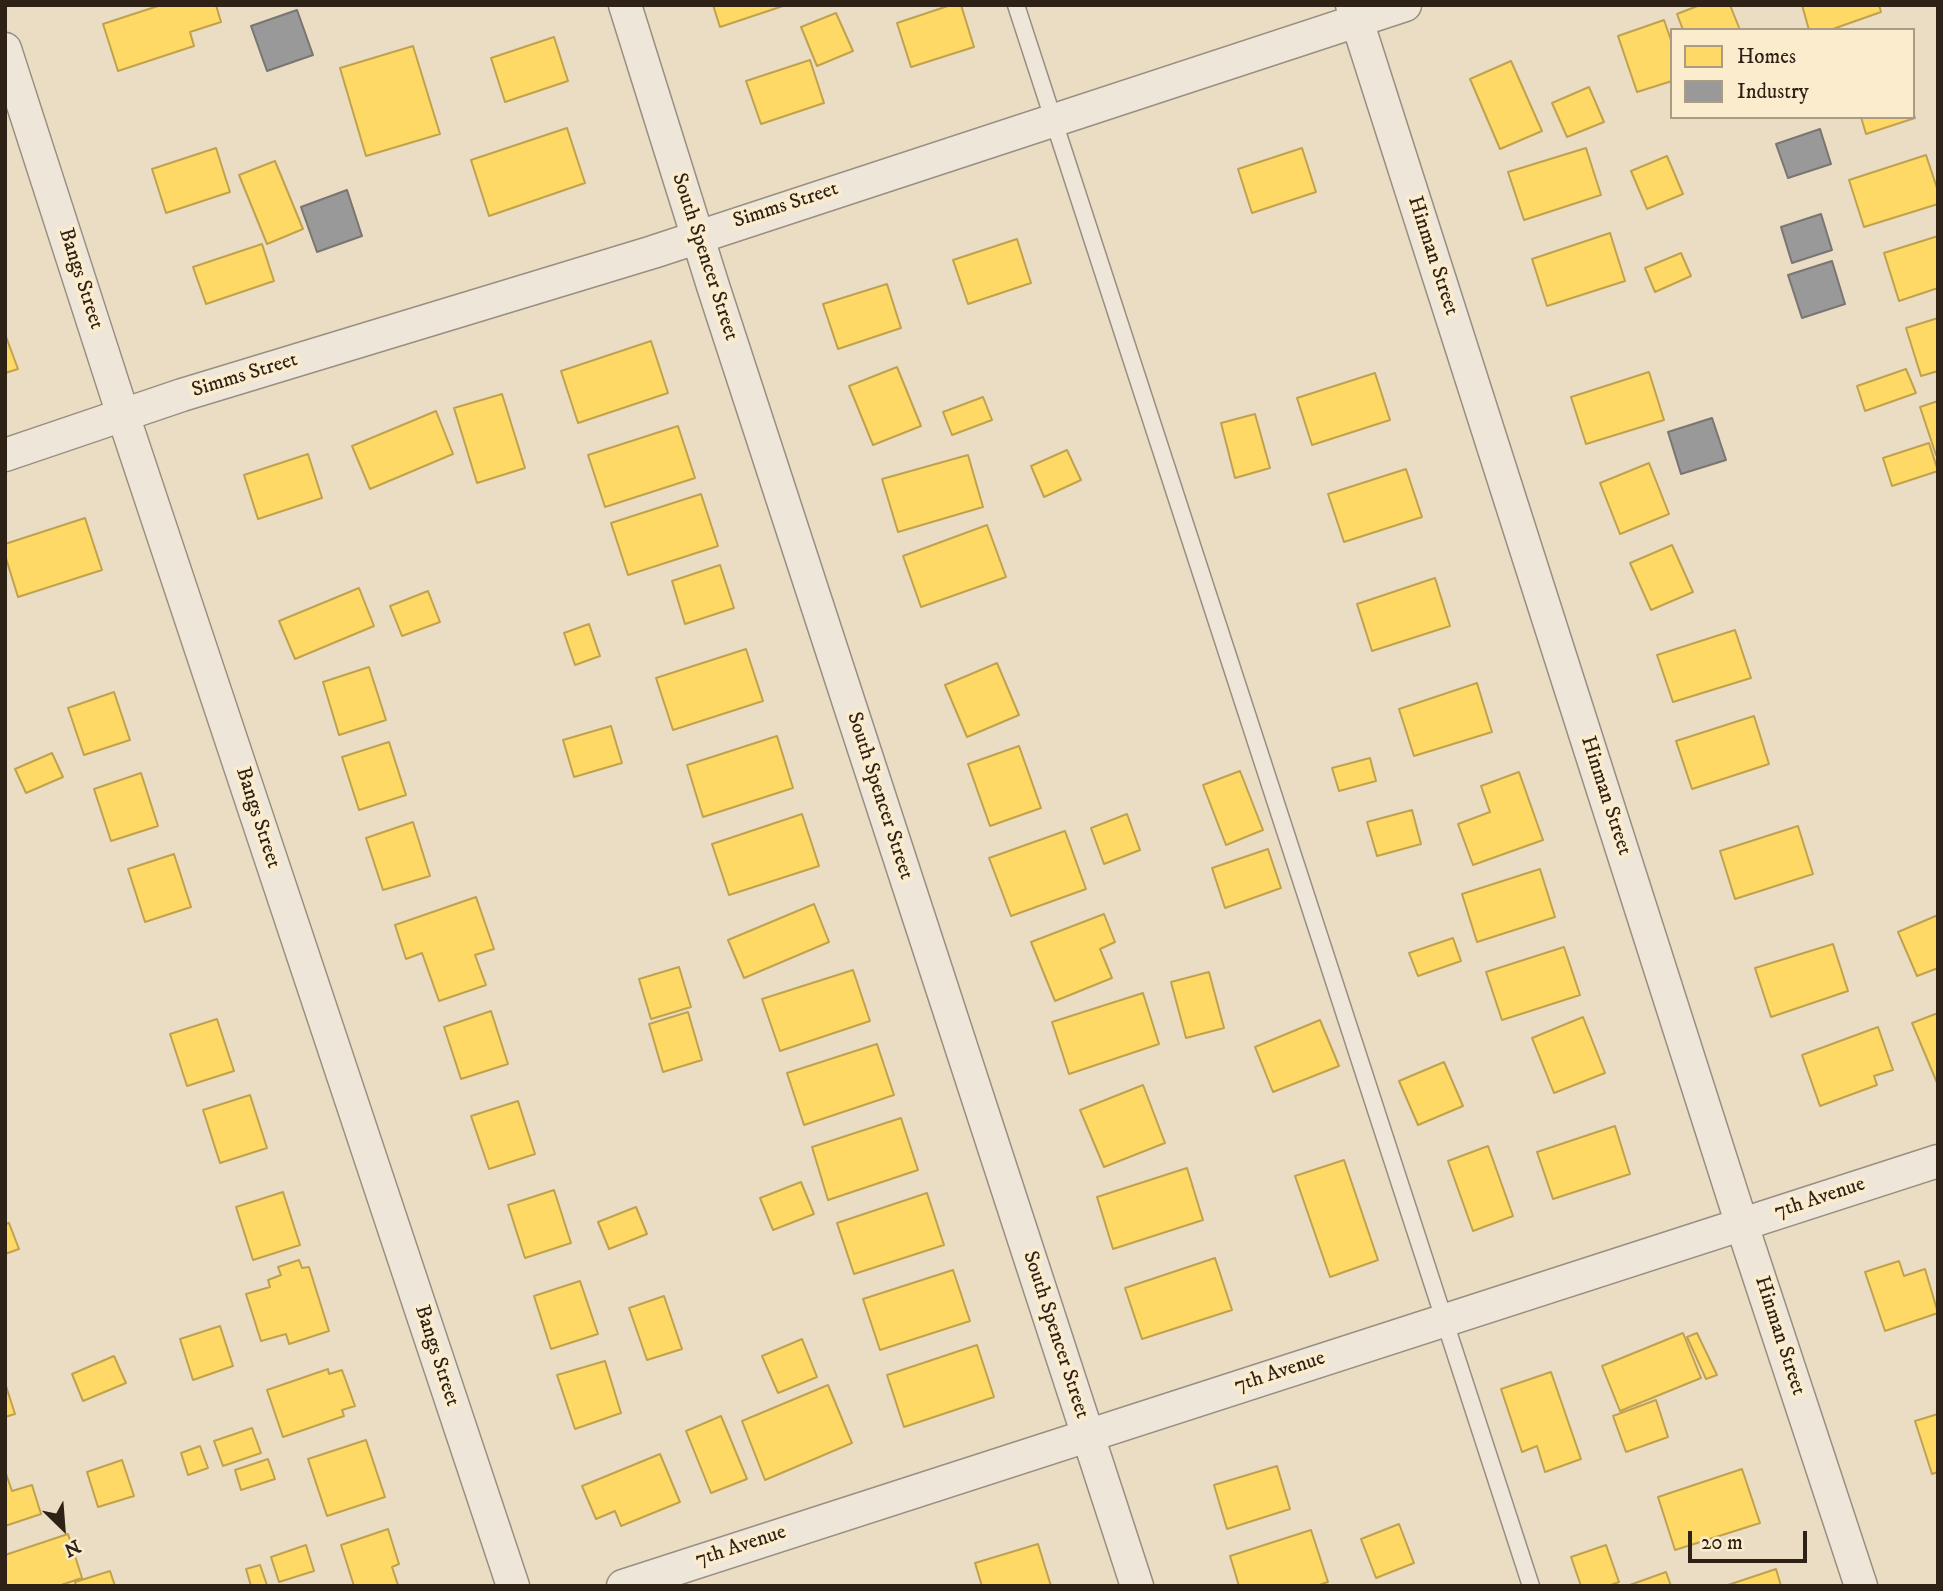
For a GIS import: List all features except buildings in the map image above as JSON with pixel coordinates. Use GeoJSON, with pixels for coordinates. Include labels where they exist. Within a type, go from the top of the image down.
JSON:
{"type":"FeatureCollection","features":[{"type":"Feature","properties":{"kind":"street","name":"South Spencer Street"},"geometry":{"type":"LineString","coordinates":[[625,5],[1137,1586]]}},
{"type":"Feature","properties":{"kind":"street","name":"Simms Street"},"geometry":{"type":"LineString","coordinates":[[5,455],[123,415],[699,236],[1054,119],[1354,12],[1405,5]]}},
{"type":"Feature","properties":{"kind":"street","name":"Hinman Street"},"geometry":{"type":"LineString","coordinates":[[1354,12],[1742,1225],[1861,1586]]}},
{"type":"Feature","properties":{"kind":"street","name":"Bangs Street"},"geometry":{"type":"LineString","coordinates":[[5,49],[123,415],[513,1586]]}},
{"type":"Feature","properties":{"kind":"street","name":"7th Avenue"},"geometry":{"type":"LineString","coordinates":[[623,1586],[1938,1161]]}},
{"type":"Feature","properties":{"kind":"lane"},"geometry":{"type":"LineString","coordinates":[[1016,5],[1531,1586]]}}]}
